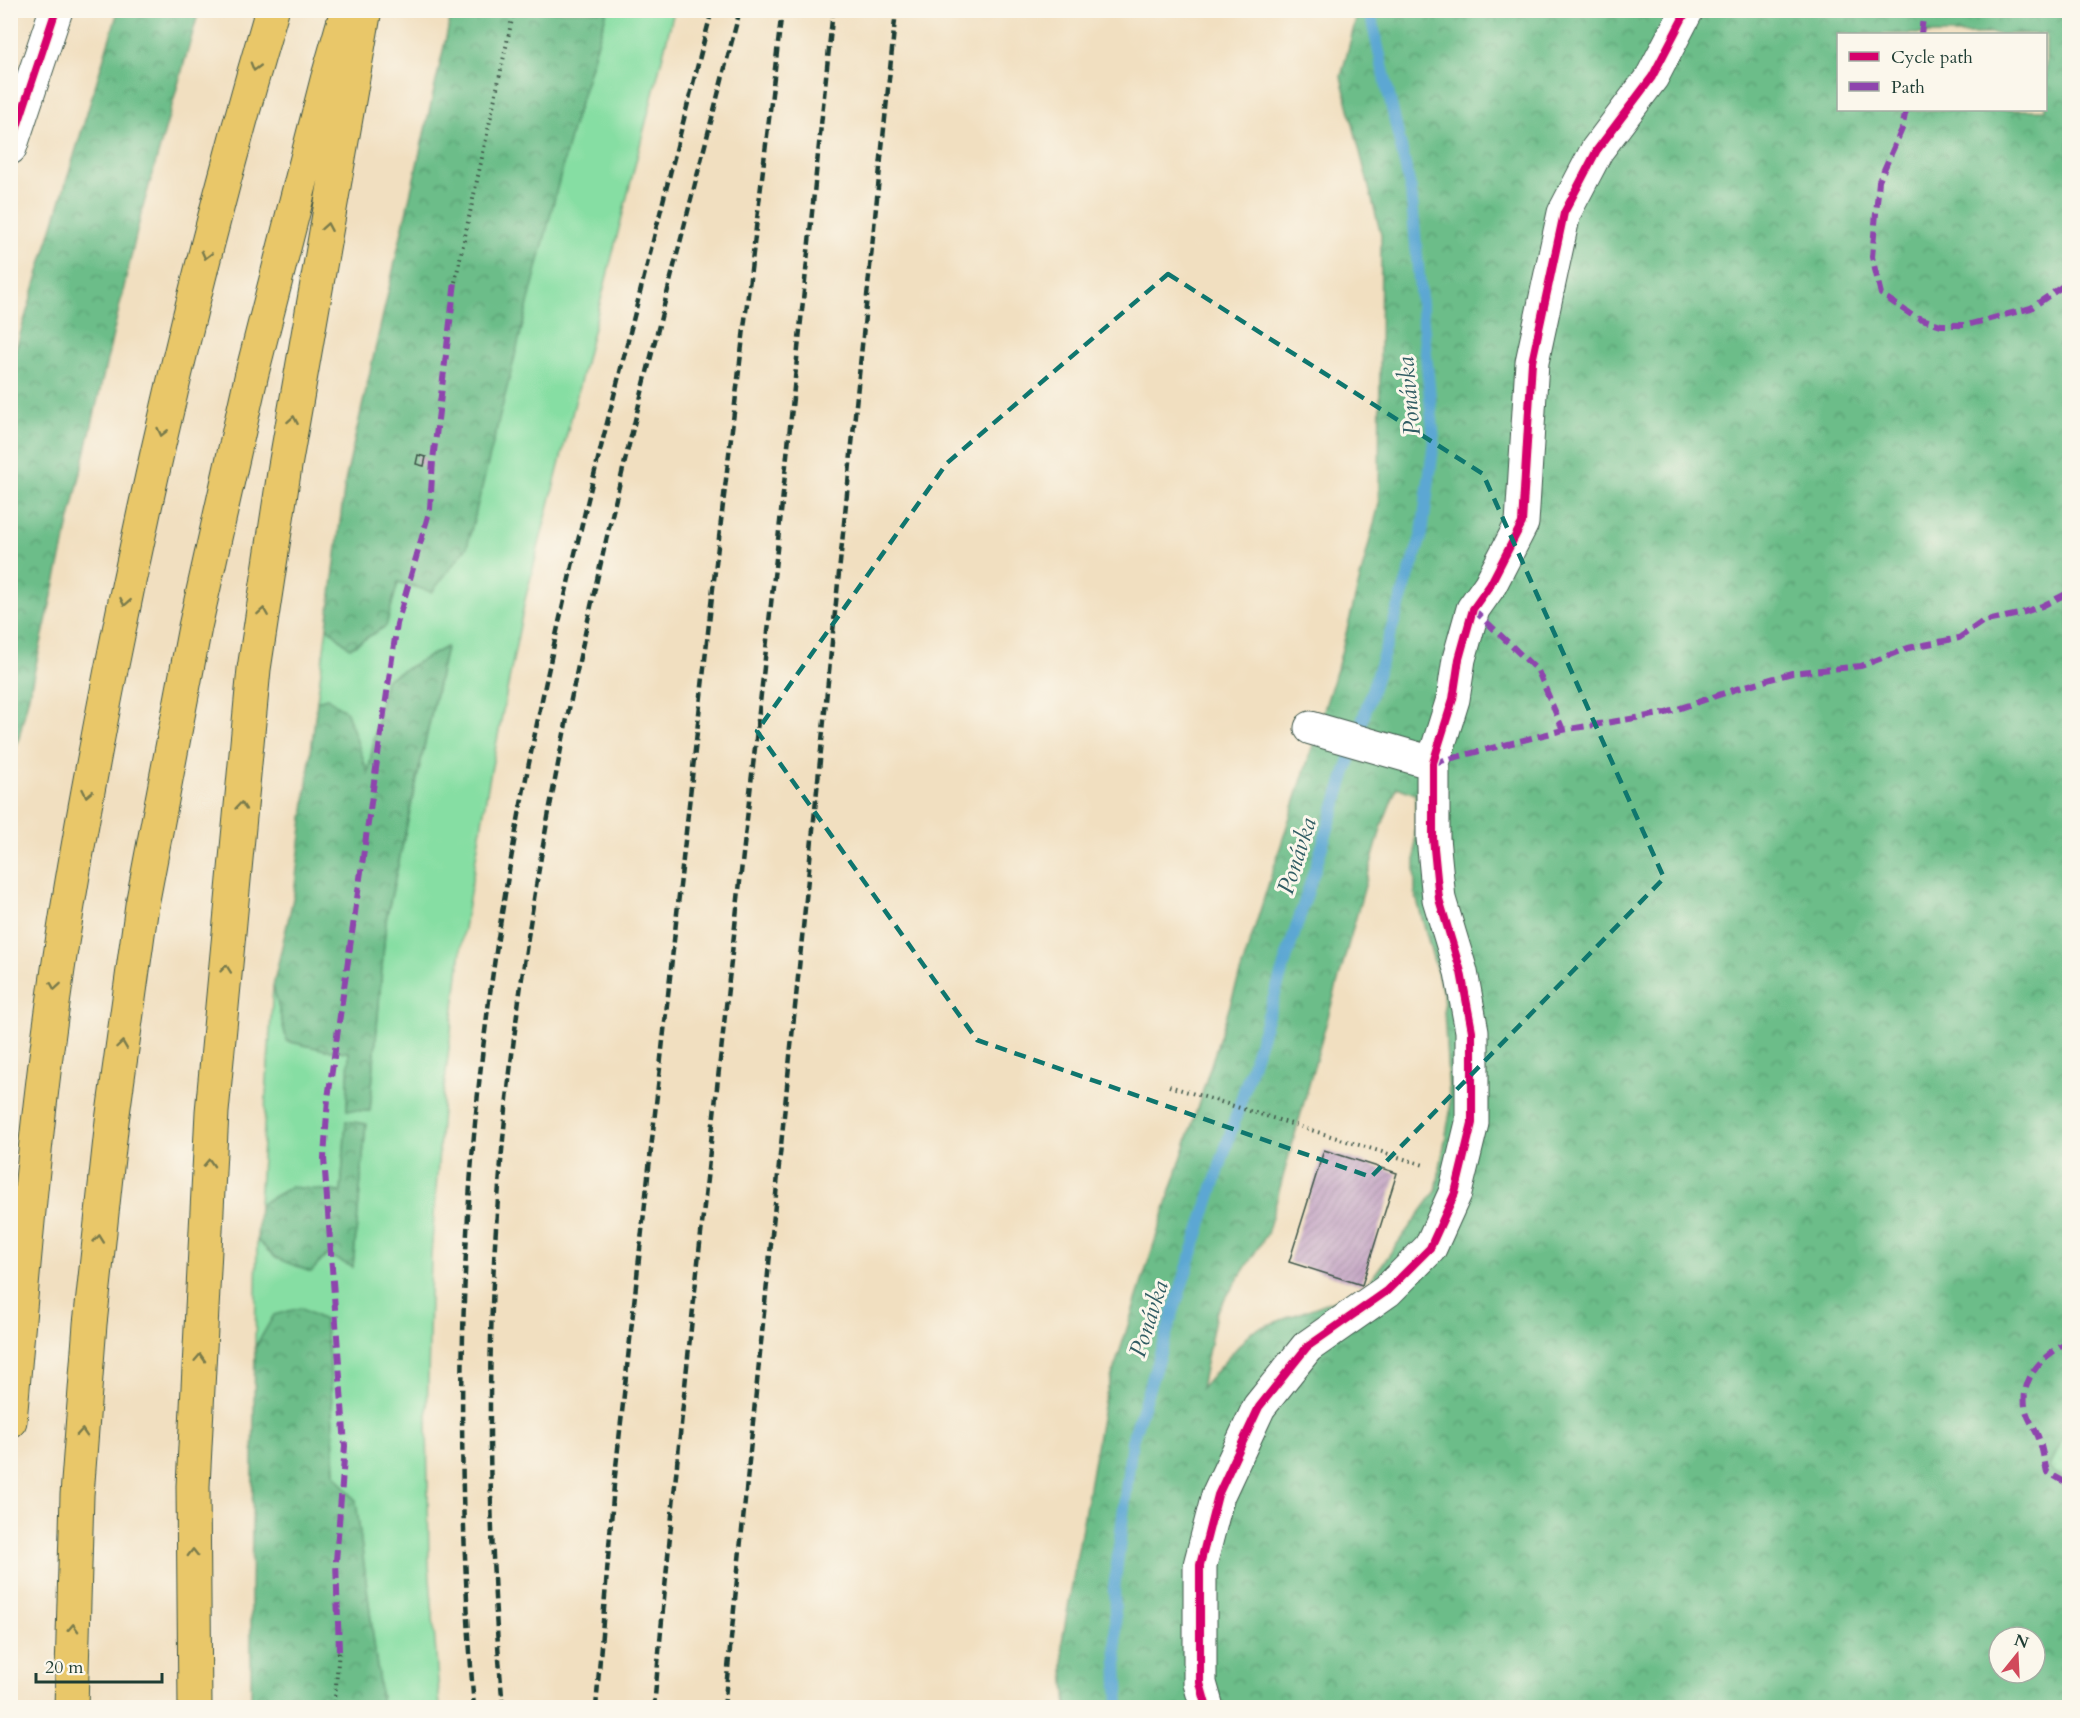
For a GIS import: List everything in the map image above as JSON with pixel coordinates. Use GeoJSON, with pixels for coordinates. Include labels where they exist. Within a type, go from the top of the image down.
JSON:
{"type":"FeatureCollection","features":[{"type":"Feature","properties":{"kind":"highway"},"geometry":{"type":"LineString","coordinates":[[10,1421],[32,1180],[54,992],[81,821],[136,545],[175,375],[249,89],[272,10]]}},
{"type":"Feature","properties":{"kind":"highway"},"geometry":{"type":"LineString","coordinates":[[70,1707],[77,1495],[90,1323],[112,1121],[141,905],[195,627],[249,384],[347,10]]}},
{"type":"Feature","properties":{"kind":"highway"},"geometry":{"type":"LineString","coordinates":[[195,1707],[193,1486],[212,1112],[253,680],[285,466],[365,10]]}},
{"type":"Feature","properties":{"kind":"street"},"geometry":{"type":"LineString","coordinates":[[10,148],[56,10]]}},
{"type":"Feature","properties":{"kind":"street"},"geometry":{"type":"LineString","coordinates":[[1207,1707],[1200,1683],[1200,1565],[1218,1495],[1259,1407],[1307,1347],[1387,1291],[1430,1248],[1455,1193],[1472,1123],[1472,1031],[1461,972],[1438,899],[1433,838],[1433,763],[1453,699],[1459,659],[1473,609],[1490,585],[1522,523],[1532,362],[1564,213],[1597,150],[1652,77],[1687,10]]}},
{"type":"Feature","properties":{"kind":"street"},"geometry":{"type":"LineString","coordinates":[[1311,728],[1433,763]]}},
{"type":"Feature","properties":{"kind":"path"},"geometry":{"type":"LineString","coordinates":[[455,282],[514,10]]}},
{"type":"Feature","properties":{"kind":"path"},"geometry":{"type":"LineString","coordinates":[[1169,1086],[1460,1175]]}},
{"type":"Feature","properties":{"kind":"path"},"geometry":{"type":"LineString","coordinates":[[334,1707],[339,1651]]}},
{"type":"Feature","properties":{"kind":"highlighted area"},"geometry":{"type":"Polygon","coordinates":[[[1168,274],[1483,474],[1664,878],[1371,1177],[977,1040],[757,731],[947,463],[1168,274]]]}},
{"type":"Feature","properties":{"kind":"green space"},"geometry":{"type":"Polygon","coordinates":[[[118,11],[199,11],[141,214],[18,742],[11,748],[11,364],[118,11]]]}},
{"type":"Feature","properties":{"kind":"green space"},"geometry":{"type":"Polygon","coordinates":[[[452,11],[607,11],[572,129],[467,547],[432,592],[398,582],[386,626],[350,648],[327,627],[345,482],[452,11]]]}},
{"type":"Feature","properties":{"kind":"green space"},"geometry":{"type":"Polygon","coordinates":[[[607,11],[674,11],[525,600],[489,781],[463,934],[443,1097],[431,1256],[427,1418],[429,1565],[440,1707],[382,1707],[356,1501],[335,1474],[330,1367],[324,1320],[275,1315],[255,1347],[257,1240],[276,1258],[327,1254],[353,1267],[366,1124],[346,1121],[341,1192],[291,1187],[259,1205],[273,986],[287,1041],[326,1050],[349,1052],[347,1110],[370,1111],[386,920],[446,648],[385,680],[368,774],[327,698],[317,701],[327,627],[350,648],[386,626],[398,582],[572,129],[607,11]]]}},
{"type":"Feature","properties":{"kind":"green space"},"geometry":{"type":"Polygon","coordinates":[[[1358,11],[2069,11],[2070,1431],[2065,1433],[2049,1469],[2069,1481],[2069,1707],[1067,1708],[1062,1642],[1104,1401],[1337,669],[1379,504],[1381,235],[1341,77],[1358,11]],[[1397,787],[1382,825],[1267,1234],[1216,1313],[1201,1388],[1252,1331],[1364,1289],[1436,1191],[1450,1112],[1443,994],[1415,893],[1415,794],[1397,787]]]}},
{"type":"Feature","properties":{"kind":"green space"},"geometry":{"type":"Polygon","coordinates":[[[446,647],[386,920],[370,1111],[347,1110],[349,1052],[326,1050],[287,1041],[273,986],[294,894],[317,701],[327,698],[347,712],[368,773],[385,680],[446,647]]]}},
{"type":"Feature","properties":{"kind":"green space"},"geometry":{"type":"Polygon","coordinates":[[[346,1121],[366,1124],[353,1267],[327,1255],[311,1272],[276,1258],[257,1240],[259,1205],[291,1187],[341,1192],[346,1121]]]}},
{"type":"Feature","properties":{"kind":"green space"},"geometry":{"type":"Polygon","coordinates":[[[300,1308],[324,1320],[330,1367],[335,1474],[356,1501],[382,1707],[251,1707],[255,1348],[274,1315],[300,1308]]]}},
{"type":"Feature","properties":{"kind":"green space"},"geometry":{"type":"Polygon","coordinates":[[[2069,1431],[2069,1481],[2049,1469],[2065,1433],[2069,1431]]]}},
{"type":"Feature","properties":{"kind":"building"},"geometry":{"type":"Polygon","coordinates":[[[418,455],[426,457],[424,466],[416,464],[418,455]]]}},
{"type":"Feature","properties":{"kind":"building"},"geometry":{"type":"Polygon","coordinates":[[[1324,1150],[1397,1173],[1362,1285],[1289,1262],[1324,1150]]]}},
{"type":"Feature","properties":{"kind":"waterway","name":"Ponávka"},"geometry":{"type":"LineString","coordinates":[[1119,1708],[1114,1589],[1132,1441],[1422,534],[1434,441],[1411,191],[1371,17],[1373,10]]}},
{"type":"Feature","properties":{"kind":"railway"},"geometry":{"type":"LineString","coordinates":[[474,1708],[465,1554],[463,1324],[471,1170],[489,1003],[517,823],[554,645],[574,556],[712,10]]}},
{"type":"Feature","properties":{"kind":"railway"},"geometry":{"type":"LineString","coordinates":[[503,1708],[491,1503],[492,1298],[501,1162],[526,951],[562,742],[607,535],[740,10]]}},
{"type":"Feature","properties":{"kind":"railway"},"geometry":{"type":"LineString","coordinates":[[596,1708],[614,1485],[711,605],[782,10]]}},
{"type":"Feature","properties":{"kind":"railway"},"geometry":{"type":"LineString","coordinates":[[654,1708],[698,1263],[780,522],[833,10]]}},
{"type":"Feature","properties":{"kind":"railway"},"geometry":{"type":"LineString","coordinates":[[724,1708],[896,10]]}},
{"type":"Feature","properties":{"kind":"marked path"},"geometry":{"type":"LineString","coordinates":[[1921,33],[1924,10]]}},
{"type":"Feature","properties":{"kind":"marked path"},"geometry":{"type":"LineString","coordinates":[[1906,111],[1902,129],[1879,181],[1872,257],[1881,294],[1913,316],[1941,325],[1967,325],[2031,308],[2070,281]]}},
{"type":"Feature","properties":{"kind":"marked path"},"geometry":{"type":"LineString","coordinates":[[339,1651],[336,1561],[345,1446],[324,1158],[328,1098],[397,624],[430,509],[433,460],[455,282]]}},
{"type":"Feature","properties":{"kind":"marked path"},"geometry":{"type":"LineString","coordinates":[[1433,763],[1563,730],[1666,713],[1792,673],[1861,666],[1908,648],[1959,638],[1982,622],[2019,614],[2070,592]]}},
{"type":"Feature","properties":{"kind":"marked path"},"geometry":{"type":"LineString","coordinates":[[1473,609],[1538,671],[1563,730]]}},
{"type":"Feature","properties":{"kind":"marked path"},"geometry":{"type":"LineString","coordinates":[[2070,1342],[2052,1352],[2037,1367],[2031,1375],[2025,1395],[2028,1418],[2038,1436],[2047,1472],[2070,1485]]}},
{"type":"Feature","properties":{"kind":"cycle path"},"geometry":{"type":"LineString","coordinates":[[10,148],[56,10]]}},
{"type":"Feature","properties":{"kind":"cycle path"},"geometry":{"type":"LineString","coordinates":[[1207,1708],[1200,1683],[1200,1565],[1218,1495],[1259,1407],[1307,1347],[1387,1291],[1430,1248],[1455,1193],[1472,1123],[1472,1031],[1461,972],[1439,899],[1433,838],[1433,763],[1453,699],[1459,659],[1473,609],[1490,585],[1522,523],[1532,362],[1564,213],[1597,150],[1652,77],[1687,10]]}}]}
